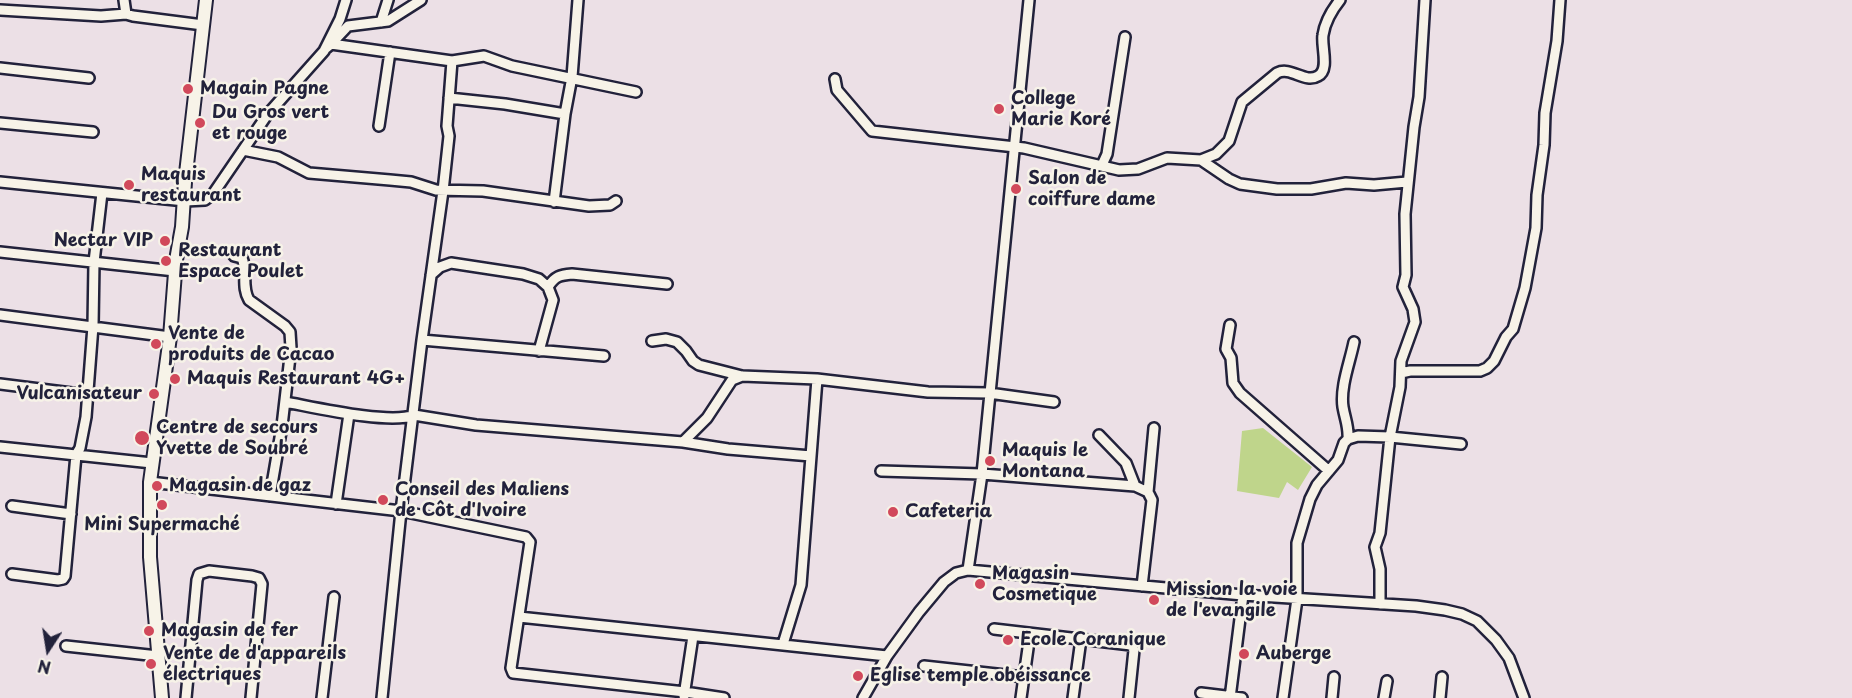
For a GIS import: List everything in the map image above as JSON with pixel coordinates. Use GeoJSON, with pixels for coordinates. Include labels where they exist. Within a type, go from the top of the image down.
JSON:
{"type":"FeatureCollection","features":[{"type":"Feature","properties":{"kind":"main road"},"geometry":{"type":"LineString","coordinates":[[162,698],[150,557],[150,482],[170,337],[175,271],[206,0]]}},
{"type":"Feature","properties":{"kind":"street"},"geometry":{"type":"LineString","coordinates":[[124,0],[126,14]]}},
{"type":"Feature","properties":{"kind":"street"},"geometry":{"type":"LineString","coordinates":[[327,47],[346,0]]}},
{"type":"Feature","properties":{"kind":"street"},"geometry":{"type":"LineString","coordinates":[[381,22],[388,0]]}},
{"type":"Feature","properties":{"kind":"street"},"geometry":{"type":"LineString","coordinates":[[0,182],[102,194],[184,201],[204,200],[213,194],[267,115],[348,26],[388,21],[421,0]]}},
{"type":"Feature","properties":{"kind":"street"},"geometry":{"type":"LineString","coordinates":[[554,202],[572,77],[578,0]]}},
{"type":"Feature","properties":{"kind":"street"},"geometry":{"type":"LineString","coordinates":[[968,570],[982,474],[1029,0]]}},
{"type":"Feature","properties":{"kind":"street"},"geometry":{"type":"LineString","coordinates":[[835,79],[837,90],[872,131],[1014,147],[1128,171],[1167,158],[1201,160],[1216,154],[1229,141],[1242,102],[1277,73],[1283,70],[1310,78],[1321,74],[1324,63],[1323,35],[1330,14],[1340,0]]}},
{"type":"Feature","properties":{"kind":"street"},"geometry":{"type":"LineString","coordinates":[[1380,604],[1380,569],[1375,547],[1380,533],[1390,437],[1404,352],[1415,322],[1413,309],[1403,287],[1406,275],[1405,214],[1407,182],[1419,97],[1425,0]]}},
{"type":"Feature","properties":{"kind":"street"},"geometry":{"type":"LineString","coordinates":[[1401,373],[1410,371],[1471,372],[1487,368],[1494,361],[1506,337],[1513,329],[1525,288],[1536,228],[1545,114],[1557,41],[1560,0]]}},
{"type":"Feature","properties":{"kind":"street"},"geometry":{"type":"LineString","coordinates":[[0,10],[101,16],[126,14],[203,25]]}},
{"type":"Feature","properties":{"kind":"street"},"geometry":{"type":"LineString","coordinates":[[1102,165],[1107,154],[1125,37]]}},
{"type":"Feature","properties":{"kind":"street"},"geometry":{"type":"LineString","coordinates":[[327,47],[390,52],[452,61],[484,56],[512,66],[636,92]]}},
{"type":"Feature","properties":{"kind":"street"},"geometry":{"type":"LineString","coordinates":[[379,126],[390,52]]}},
{"type":"Feature","properties":{"kind":"street"},"geometry":{"type":"LineString","coordinates":[[382,698],[401,511],[430,276],[443,191],[449,136],[447,126],[452,61]]}},
{"type":"Feature","properties":{"kind":"street"},"geometry":{"type":"LineString","coordinates":[[0,68],[89,78]]}},
{"type":"Feature","properties":{"kind":"street"},"geometry":{"type":"LineString","coordinates":[[449,98],[565,114]]}},
{"type":"Feature","properties":{"kind":"street"},"geometry":{"type":"LineString","coordinates":[[0,123],[93,132]]}},
{"type":"Feature","properties":{"kind":"street"},"geometry":{"type":"LineString","coordinates":[[243,150],[278,157],[309,173],[411,182],[443,191],[483,191],[589,206],[610,205],[616,201]]}},
{"type":"Feature","properties":{"kind":"street"},"geometry":{"type":"LineString","coordinates":[[1201,160],[1240,184],[1277,189],[1311,189],[1346,183],[1374,185],[1407,182]]}},
{"type":"Feature","properties":{"kind":"street"},"geometry":{"type":"LineString","coordinates":[[12,574],[63,579],[65,576],[76,455],[82,439],[88,395],[93,326],[94,262],[102,194]]}},
{"type":"Feature","properties":{"kind":"street"},"geometry":{"type":"LineString","coordinates":[[0,252],[175,271]]}},
{"type":"Feature","properties":{"kind":"street"},"geometry":{"type":"LineString","coordinates":[[234,256],[242,258],[245,265],[246,295],[249,300],[290,332],[291,348],[285,402],[270,496]]}},
{"type":"Feature","properties":{"kind":"street"},"geometry":{"type":"LineString","coordinates":[[430,276],[440,267],[451,263],[523,274],[540,279],[548,287],[553,300],[539,351]]}},
{"type":"Feature","properties":{"kind":"street"},"geometry":{"type":"LineString","coordinates":[[548,287],[554,278],[562,274],[667,284]]}},
{"type":"Feature","properties":{"kind":"street"},"geometry":{"type":"LineString","coordinates":[[0,315],[170,337]]}},
{"type":"Feature","properties":{"kind":"street"},"geometry":{"type":"LineString","coordinates":[[1230,325],[1226,349],[1231,358],[1233,383],[1240,393],[1329,471]]}},
{"type":"Feature","properties":{"kind":"street"},"geometry":{"type":"LineString","coordinates":[[652,341],[666,339],[676,342],[699,365],[742,376],[817,379],[928,392],[989,393],[1054,402]]}},
{"type":"Feature","properties":{"kind":"street"},"geometry":{"type":"LineString","coordinates":[[422,340],[604,356]]}},
{"type":"Feature","properties":{"kind":"street"},"geometry":{"type":"LineString","coordinates":[[1348,439],[1349,429],[1343,408],[1344,387],[1354,342]]}},
{"type":"Feature","properties":{"kind":"street"},"geometry":{"type":"LineString","coordinates":[[683,442],[707,418],[732,380],[742,376]]}},
{"type":"Feature","properties":{"kind":"street"},"geometry":{"type":"LineString","coordinates":[[783,644],[801,585],[817,379]]}},
{"type":"Feature","properties":{"kind":"street"},"geometry":{"type":"LineString","coordinates":[[0,384],[88,395]]}},
{"type":"Feature","properties":{"kind":"street"},"geometry":{"type":"LineString","coordinates":[[285,402],[350,414],[397,419],[414,416],[476,425],[683,442],[728,449],[811,456]]}},
{"type":"Feature","properties":{"kind":"street"},"geometry":{"type":"LineString","coordinates":[[336,504],[350,414]]}},
{"type":"Feature","properties":{"kind":"street"},"geometry":{"type":"LineString","coordinates":[[1142,586],[1152,500],[1148,492],[1154,428]]}},
{"type":"Feature","properties":{"kind":"street"},"geometry":{"type":"LineString","coordinates":[[1099,435],[1126,463],[1135,486]]}},
{"type":"Feature","properties":{"kind":"street"},"geometry":{"type":"LineString","coordinates":[[1283,698],[1297,599],[1297,543],[1301,526],[1314,490],[1338,460],[1344,443],[1358,436],[1461,444]]}},
{"type":"Feature","properties":{"kind":"street"},"geometry":{"type":"LineString","coordinates":[[0,447],[152,463]]}},
{"type":"Feature","properties":{"kind":"street"},"geometry":{"type":"LineString","coordinates":[[881,471],[982,474],[1135,486],[1148,492]]}},
{"type":"Feature","properties":{"kind":"street"},"geometry":{"type":"LineString","coordinates":[[150,482],[401,511],[530,539],[511,668],[513,674],[724,698]]}},
{"type":"Feature","properties":{"kind":"street"},"geometry":{"type":"LineString","coordinates":[[12,506],[71,514]]}},
{"type":"Feature","properties":{"kind":"street"},"geometry":{"type":"LineString","coordinates":[[863,698],[887,656],[919,612],[944,582],[956,573],[968,570],[1243,595],[1445,610],[1477,621],[1496,640],[1509,658],[1524,698]]}},
{"type":"Feature","properties":{"kind":"street"},"geometry":{"type":"LineString","coordinates":[[186,698],[197,580],[199,574],[209,571],[252,576],[259,578],[262,584],[251,698]]}},
{"type":"Feature","properties":{"kind":"street"},"geometry":{"type":"LineString","coordinates":[[1231,697],[1243,595]]}},
{"type":"Feature","properties":{"kind":"street"},"geometry":{"type":"LineString","coordinates":[[322,698],[334,597]]}},
{"type":"Feature","properties":{"kind":"street"},"geometry":{"type":"LineString","coordinates":[[519,617],[887,656]]}},
{"type":"Feature","properties":{"kind":"street"},"geometry":{"type":"LineString","coordinates":[[994,629],[1134,646],[1129,698]]}},
{"type":"Feature","properties":{"kind":"street"},"geometry":{"type":"LineString","coordinates":[[1021,698],[1030,634]]}},
{"type":"Feature","properties":{"kind":"street"},"geometry":{"type":"LineString","coordinates":[[684,695],[693,636]]}},
{"type":"Feature","properties":{"kind":"street"},"geometry":{"type":"LineString","coordinates":[[1073,698],[1081,639]]}},
{"type":"Feature","properties":{"kind":"street"},"geometry":{"type":"LineString","coordinates":[[66,646],[158,656]]}},
{"type":"Feature","properties":{"kind":"street"},"geometry":{"type":"LineString","coordinates":[[924,666],[1024,677]]}},
{"type":"Feature","properties":{"kind":"street"},"geometry":{"type":"LineString","coordinates":[[1332,698],[1334,677]]}},
{"type":"Feature","properties":{"kind":"street"},"geometry":{"type":"LineString","coordinates":[[1440,698],[1442,677]]}},
{"type":"Feature","properties":{"kind":"street"},"geometry":{"type":"LineString","coordinates":[[1384,698],[1387,681]]}},
{"type":"Feature","properties":{"kind":"street"},"geometry":{"type":"LineString","coordinates":[[1201,693],[1242,698]]}},
{"type":"Feature","properties":{"kind":"green space"},"geometry":{"type":"Polygon","coordinates":[[[1263,428],[1312,467],[1298,490],[1287,482],[1279,498],[1237,491],[1242,431],[1263,428]]]}},
{"type":"Feature","properties":{"kind":"place","name":"Magain Pagne"},"geometry":{"type":"Point","coordinates":[188,89]}},
{"type":"Feature","properties":{"kind":"place","name":"College Marie Koré"},"geometry":{"type":"Point","coordinates":[999,109]}},
{"type":"Feature","properties":{"kind":"place","name":"Du Gros vert et rouge"},"geometry":{"type":"Point","coordinates":[200,123]}},
{"type":"Feature","properties":{"kind":"place","name":"Maquis restaurant"},"geometry":{"type":"Point","coordinates":[129,185]}},
{"type":"Feature","properties":{"kind":"place","name":"Salon de coiffure dame"},"geometry":{"type":"Point","coordinates":[1016,189]}},
{"type":"Feature","properties":{"kind":"place","name":"Nectar VIP"},"geometry":{"type":"Point","coordinates":[165,241]}},
{"type":"Feature","properties":{"kind":"place","name":"Restaurant Espace Poulet"},"geometry":{"type":"Point","coordinates":[166,261]}},
{"type":"Feature","properties":{"kind":"place","name":"Vente de produits de Cacao"},"geometry":{"type":"Point","coordinates":[156,344]}},
{"type":"Feature","properties":{"kind":"place","name":"Maquis Restaurant 4G+"},"geometry":{"type":"Point","coordinates":[175,379]}},
{"type":"Feature","properties":{"kind":"place","name":"Vulcanisateur"},"geometry":{"type":"Point","coordinates":[154,394]}},
{"type":"Feature","properties":{"kind":"place","name":"Centre de secours Yvette de Soubré"},"geometry":{"type":"Point","coordinates":[142,438]}},
{"type":"Feature","properties":{"kind":"place","name":"Maquis le Montana"},"geometry":{"type":"Point","coordinates":[990,461]}},
{"type":"Feature","properties":{"kind":"place","name":"Magasin de gaz"},"geometry":{"type":"Point","coordinates":[157,486]}},
{"type":"Feature","properties":{"kind":"place","name":"Conseil des Maliens de Côt d'Ivoire"},"geometry":{"type":"Point","coordinates":[383,500]}},
{"type":"Feature","properties":{"kind":"place","name":"Mini Supermaché"},"geometry":{"type":"Point","coordinates":[162,505]}},
{"type":"Feature","properties":{"kind":"place","name":"Cafeteria"},"geometry":{"type":"Point","coordinates":[893,512]}},
{"type":"Feature","properties":{"kind":"place","name":"Magasin Cosmetique"},"geometry":{"type":"Point","coordinates":[980,584]}},
{"type":"Feature","properties":{"kind":"place","name":"Mission la voie de l'evangile"},"geometry":{"type":"Point","coordinates":[1154,600]}},
{"type":"Feature","properties":{"kind":"place","name":"Magasin de fer"},"geometry":{"type":"Point","coordinates":[149,631]}},
{"type":"Feature","properties":{"kind":"place","name":"Ecole Coranique"},"geometry":{"type":"Point","coordinates":[1008,640]}},
{"type":"Feature","properties":{"kind":"place","name":"Auberge"},"geometry":{"type":"Point","coordinates":[1244,654]}},
{"type":"Feature","properties":{"kind":"place","name":"Vente de d'appareils électriques"},"geometry":{"type":"Point","coordinates":[151,664]}},
{"type":"Feature","properties":{"kind":"place","name":"Eglise temple obéissance"},"geometry":{"type":"Point","coordinates":[858,676]}}]}
